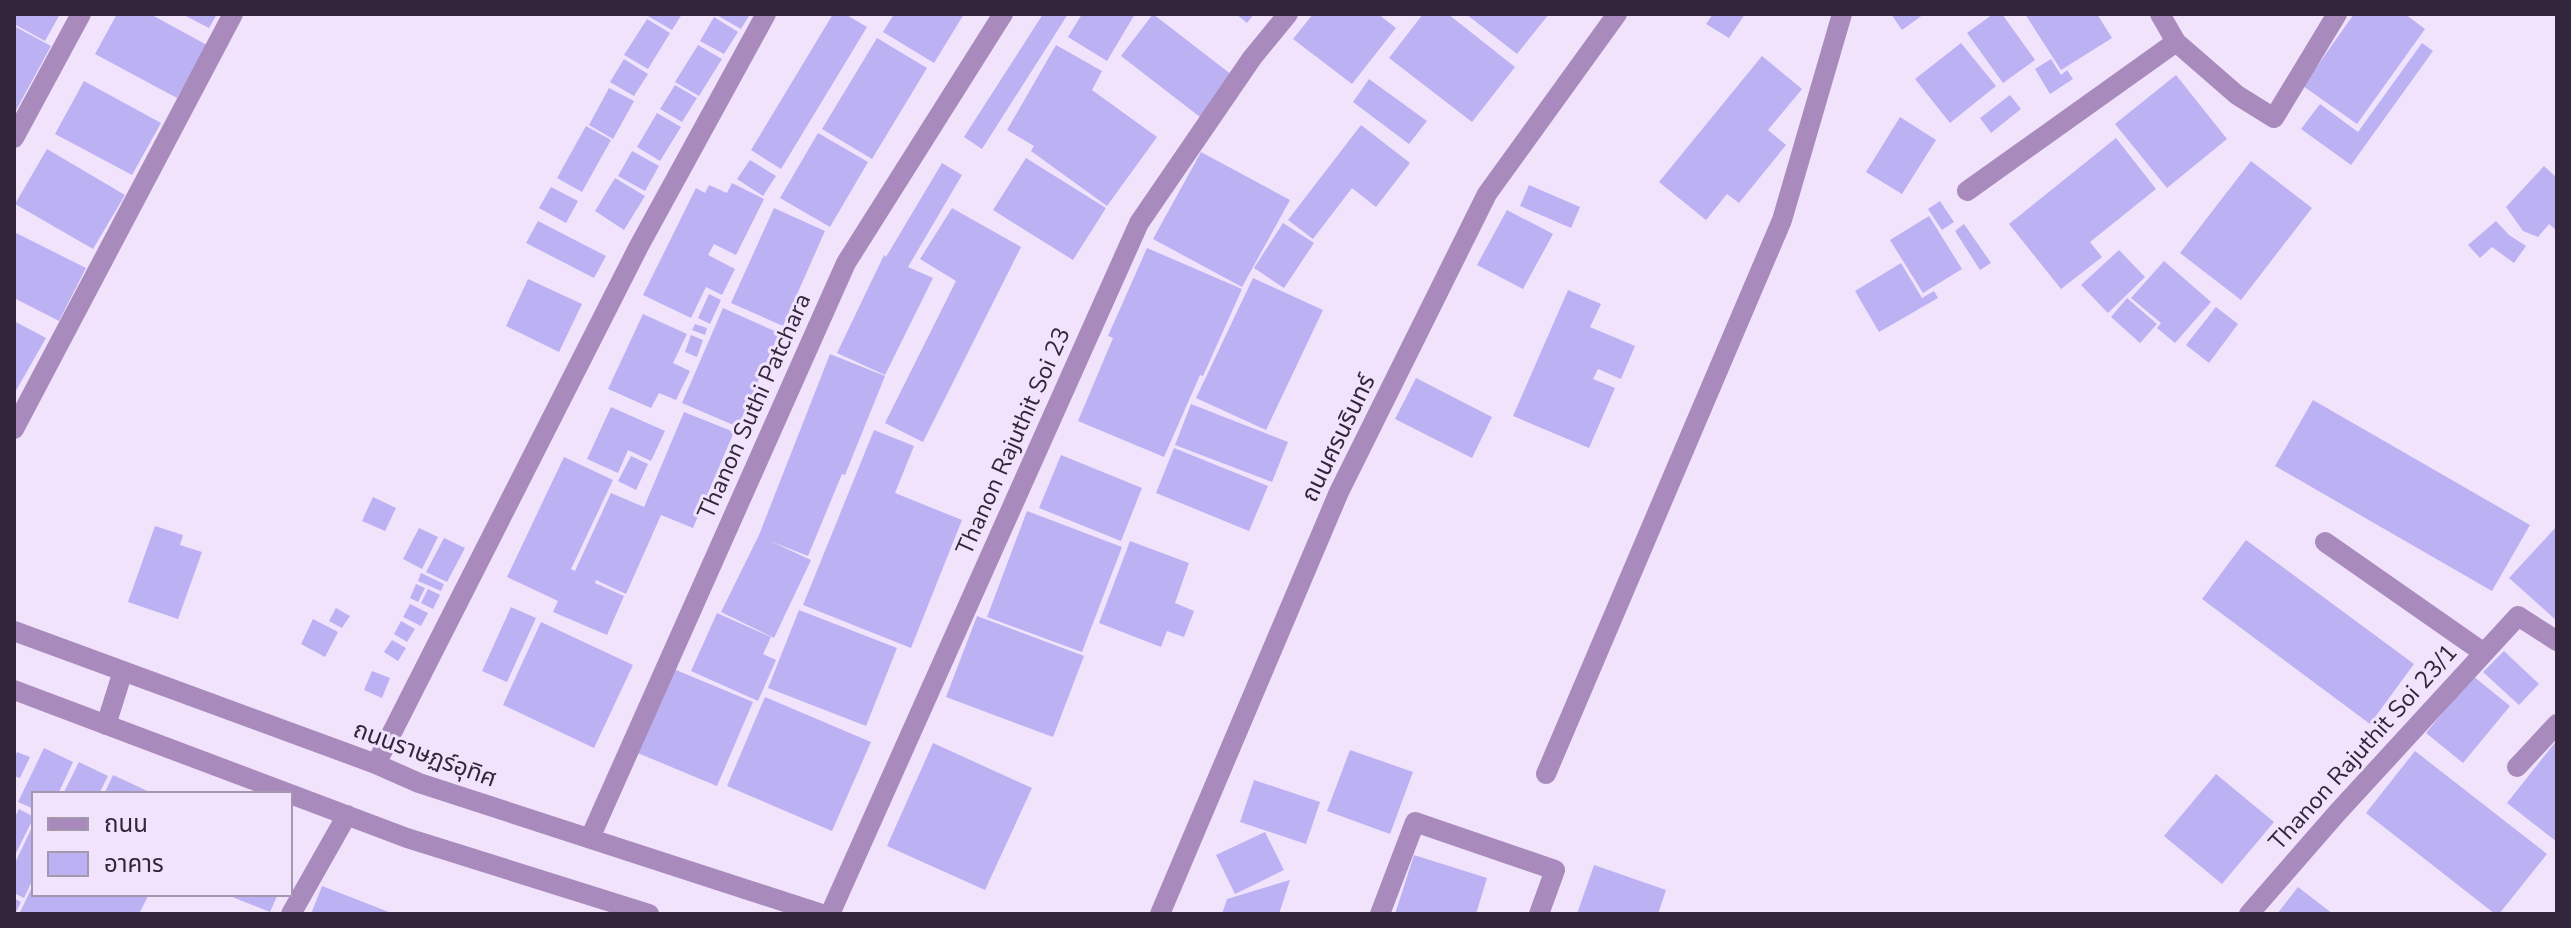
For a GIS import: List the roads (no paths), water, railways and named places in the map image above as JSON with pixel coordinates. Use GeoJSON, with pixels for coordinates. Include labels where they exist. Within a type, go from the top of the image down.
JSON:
{"type":"FeatureCollection","features":[{"type":"Feature","properties":{"kind":"street"},"geometry":{"type":"LineString","coordinates":[[14,138],[81,14]]}},
{"type":"Feature","properties":{"kind":"street"},"geometry":{"type":"LineString","coordinates":[[14,429],[233,14]]}},
{"type":"Feature","properties":{"kind":"street"},"geometry":{"type":"LineString","coordinates":[[376,764],[639,246],[766,14]]}},
{"type":"Feature","properties":{"kind":"street","name":"Thanon Suthi Patchara"},"geometry":{"type":"LineString","coordinates":[[590,838],[846,263],[1003,14]]}},
{"type":"Feature","properties":{"kind":"street","name":"Thanon Rajuthit Soi 23"},"geometry":{"type":"LineString","coordinates":[[830,914],[1139,223],[1252,58],[1288,14]]}},
{"type":"Feature","properties":{"kind":"street","name":"ถนนศรนรินทร์"},"geometry":{"type":"LineString","coordinates":[[1160,914],[1339,492],[1487,194],[1617,14]]}},
{"type":"Feature","properties":{"kind":"street"},"geometry":{"type":"LineString","coordinates":[[1546,774],[1782,220],[1842,14]]}},
{"type":"Feature","properties":{"kind":"street"},"geometry":{"type":"LineString","coordinates":[[2160,14],[2176,42],[2237,95],[2274,118],[2337,14]]}},
{"type":"Feature","properties":{"kind":"street"},"geometry":{"type":"LineString","coordinates":[[1967,191],[2176,42]]}},
{"type":"Feature","properties":{"kind":"street"},"geometry":{"type":"LineString","coordinates":[[2325,542],[2484,653]]}},
{"type":"Feature","properties":{"kind":"street","name":"Thanon Rajuthit Soi 23/1"},"geometry":{"type":"LineString","coordinates":[[2249,914],[2518,616],[2557,641]]}},
{"type":"Feature","properties":{"kind":"street","name":"ถนนราษฏร์อุทิศ"},"geometry":{"type":"LineString","coordinates":[[14,631],[376,764],[419,783],[822,914]]}},
{"type":"Feature","properties":{"kind":"street"},"geometry":{"type":"LineString","coordinates":[[106,725],[123,671]]}},
{"type":"Feature","properties":{"kind":"street"},"geometry":{"type":"LineString","coordinates":[[14,690],[285,792]]}},
{"type":"Feature","properties":{"kind":"street"},"geometry":{"type":"LineString","coordinates":[[2517,767],[2557,724]]}},
{"type":"Feature","properties":{"kind":"street"},"geometry":{"type":"LineString","coordinates":[[292,794],[407,838],[649,914]]}},
{"type":"Feature","properties":{"kind":"street"},"geometry":{"type":"LineString","coordinates":[[291,914],[347,815]]}},
{"type":"Feature","properties":{"kind":"street"},"geometry":{"type":"LineString","coordinates":[[1380,914],[1415,822],[1555,870],[1539,914]]}}]}
